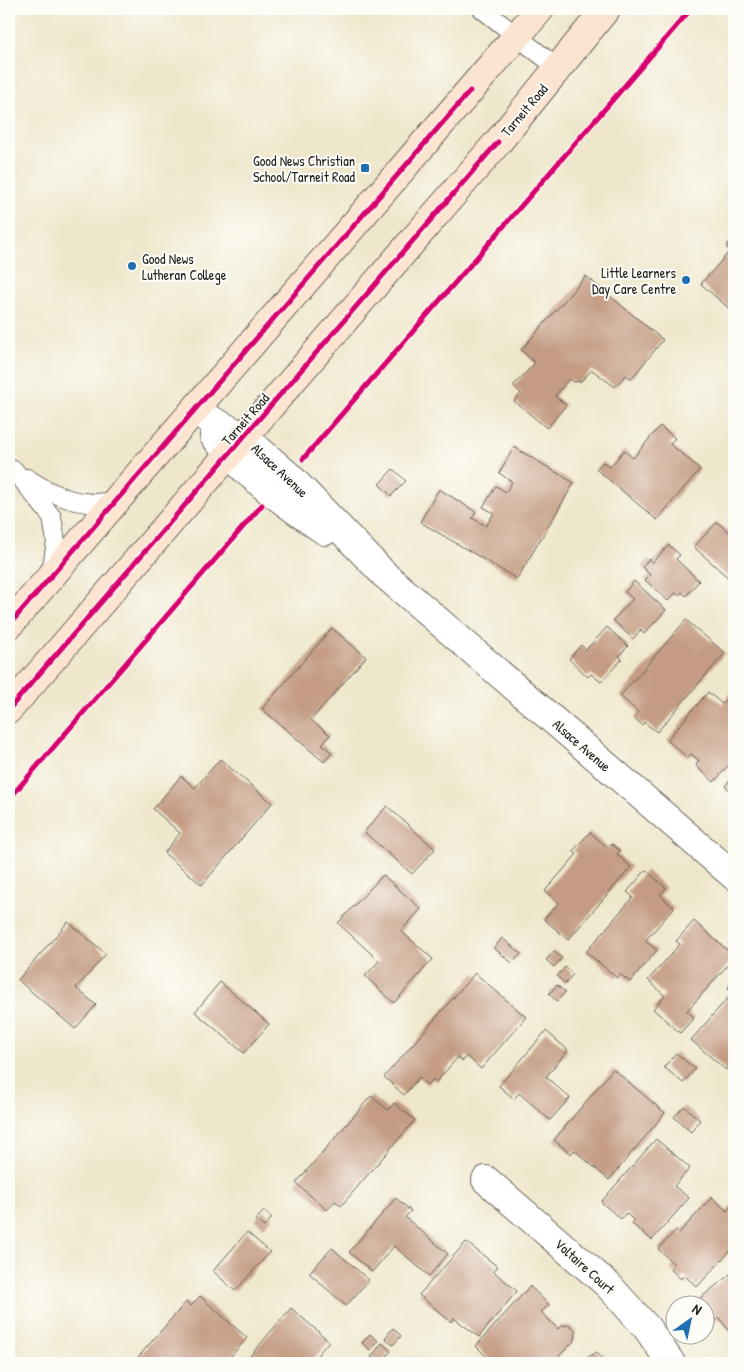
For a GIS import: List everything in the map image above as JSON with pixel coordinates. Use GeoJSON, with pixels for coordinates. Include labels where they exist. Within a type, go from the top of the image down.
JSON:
{"type":"FeatureCollection","features":[{"type":"Feature","properties":{"kind":"main road"},"geometry":{"type":"LineString","coordinates":[[9,625],[540,9]]}},
{"type":"Feature","properties":{"kind":"main road","name":"Tarneit Road"},"geometry":{"type":"LineString","coordinates":[[9,709],[237,446],[559,69],[606,9]]}},
{"type":"Feature","properties":{"kind":"street","name":"Alsace Avenue"},"geometry":{"type":"LineString","coordinates":[[194,411],[237,446],[288,476],[385,575],[734,876]]}},
{"type":"Feature","properties":{"kind":"street","name":"Voltaire Court"},"geometry":{"type":"LineString","coordinates":[[486,1180],[608,1285],[647,1328],[671,1363]]}},
{"type":"Feature","properties":{"kind":"lane"},"geometry":{"type":"LineString","coordinates":[[482,9],[559,69]]}},
{"type":"Feature","properties":{"kind":"lane"},"geometry":{"type":"LineString","coordinates":[[51,576],[56,542],[52,517],[14,470],[44,489],[77,502],[103,504],[117,500]]}},
{"type":"Feature","properties":{"kind":"building"},"geometry":{"type":"Polygon","coordinates":[[[734,237],[734,313],[701,284],[730,251],[726,247],[734,237]]]}},
{"type":"Feature","properties":{"kind":"building"},"geometry":{"type":"Polygon","coordinates":[[[586,276],[663,340],[631,379],[626,375],[615,387],[592,370],[581,381],[574,382],[569,379],[555,396],[566,405],[547,428],[514,401],[521,393],[513,386],[535,363],[521,350],[586,276]]]}},
{"type":"Feature","properties":{"kind":"building"},"geometry":{"type":"Polygon","coordinates":[[[660,426],[675,438],[670,444],[700,469],[657,520],[596,469],[603,462],[610,467],[624,450],[633,458],[660,426]]]}},
{"type":"Feature","properties":{"kind":"building"},"geometry":{"type":"Polygon","coordinates":[[[514,447],[574,483],[517,579],[420,522],[439,489],[476,512],[472,518],[486,526],[494,513],[483,507],[496,486],[506,492],[512,482],[499,473],[514,447]]]}},
{"type":"Feature","properties":{"kind":"building"},"geometry":{"type":"Polygon","coordinates":[[[393,469],[406,481],[391,496],[379,484],[393,469]]]}},
{"type":"Feature","properties":{"kind":"building"},"geometry":{"type":"Polygon","coordinates":[[[717,522],[730,533],[734,529],[734,583],[694,547],[717,522]]]}},
{"type":"Feature","properties":{"kind":"building"},"geometry":{"type":"Polygon","coordinates":[[[669,545],[680,555],[676,559],[699,581],[686,596],[682,592],[679,595],[675,593],[668,601],[645,580],[650,575],[642,567],[649,559],[652,563],[669,545]]]}},
{"type":"Feature","properties":{"kind":"building"},"geometry":{"type":"Polygon","coordinates":[[[634,581],[666,610],[644,634],[640,630],[633,639],[613,620],[633,599],[625,592],[634,581]]]}},
{"type":"Feature","properties":{"kind":"building"},"geometry":{"type":"Polygon","coordinates":[[[686,620],[725,653],[657,732],[644,722],[642,725],[634,718],[638,712],[620,696],[686,620]]]}},
{"type":"Feature","properties":{"kind":"building"},"geometry":{"type":"Polygon","coordinates":[[[607,627],[628,646],[619,656],[622,659],[601,682],[591,674],[588,677],[569,659],[581,645],[586,650],[607,627]]]}},
{"type":"Feature","properties":{"kind":"building"},"geometry":{"type":"Polygon","coordinates":[[[332,628],[366,657],[311,720],[330,735],[322,744],[332,753],[324,762],[262,709],[332,628]]]}},
{"type":"Feature","properties":{"kind":"building"},"geometry":{"type":"Polygon","coordinates":[[[734,689],[734,759],[714,782],[696,766],[699,760],[691,754],[688,758],[667,740],[708,692],[722,704],[734,689]]]}},
{"type":"Feature","properties":{"kind":"building"},"geometry":{"type":"Polygon","coordinates":[[[220,759],[272,803],[202,885],[164,853],[180,833],[153,809],[181,776],[195,788],[220,759]]]}},
{"type":"Feature","properties":{"kind":"building"},"geometry":{"type":"Polygon","coordinates":[[[734,775],[734,794],[725,786],[734,775]]]}},
{"type":"Feature","properties":{"kind":"building"},"geometry":{"type":"Polygon","coordinates":[[[387,806],[435,849],[412,874],[364,832],[387,806]]]}},
{"type":"Feature","properties":{"kind":"building"},"geometry":{"type":"Polygon","coordinates":[[[590,832],[608,848],[612,844],[620,851],[617,854],[631,867],[568,940],[544,919],[559,903],[545,891],[577,854],[573,851],[590,832]]]}},
{"type":"Feature","properties":{"kind":"building"},"geometry":{"type":"Polygon","coordinates":[[[646,870],[666,888],[660,895],[674,908],[645,941],[657,950],[630,982],[620,974],[617,978],[586,952],[633,897],[627,892],[646,870]]]}},
{"type":"Feature","properties":{"kind":"building"},"geometry":{"type":"Polygon","coordinates":[[[383,875],[421,909],[401,931],[433,959],[394,1003],[365,976],[379,961],[338,923],[383,875]]]}},
{"type":"Feature","properties":{"kind":"building"},"geometry":{"type":"Polygon","coordinates":[[[694,921],[734,958],[687,1011],[694,1018],[680,1033],[653,1009],[665,996],[648,980],[680,944],[676,941],[694,921]]]}},
{"type":"Feature","properties":{"kind":"building"},"geometry":{"type":"Polygon","coordinates":[[[68,922],[106,954],[76,988],[96,1005],[75,1029],[18,980],[68,922]]]}},
{"type":"Feature","properties":{"kind":"building"},"geometry":{"type":"Polygon","coordinates":[[[502,938],[521,954],[512,963],[494,948],[502,938]]]}},
{"type":"Feature","properties":{"kind":"building"},"geometry":{"type":"Polygon","coordinates":[[[554,951],[562,958],[554,967],[546,960],[554,951]]]}},
{"type":"Feature","properties":{"kind":"building"},"geometry":{"type":"Polygon","coordinates":[[[565,967],[573,974],[565,984],[557,976],[565,967]]]}},
{"type":"Feature","properties":{"kind":"building"},"geometry":{"type":"Polygon","coordinates":[[[475,973],[526,1017],[481,1069],[467,1056],[463,1061],[458,1057],[436,1082],[433,1079],[427,1085],[419,1077],[404,1095],[384,1077],[475,973]]]}},
{"type":"Feature","properties":{"kind":"building"},"geometry":{"type":"Polygon","coordinates":[[[734,980],[734,1060],[726,1070],[691,1040],[733,992],[728,988],[734,980]]]}},
{"type":"Feature","properties":{"kind":"building"},"geometry":{"type":"Polygon","coordinates":[[[220,982],[269,1024],[244,1053],[195,1012],[220,982]]]}},
{"type":"Feature","properties":{"kind":"building"},"geometry":{"type":"Polygon","coordinates":[[[557,985],[565,992],[557,1001],[549,994],[557,985]]]}},
{"type":"Feature","properties":{"kind":"building"},"geometry":{"type":"Polygon","coordinates":[[[546,1031],[568,1050],[546,1077],[570,1098],[550,1120],[519,1093],[514,1099],[499,1086],[546,1031]]]}},
{"type":"Feature","properties":{"kind":"building"},"geometry":{"type":"Polygon","coordinates":[[[676,1053],[695,1069],[683,1083],[664,1067],[676,1053]]]}},
{"type":"Feature","properties":{"kind":"building"},"geometry":{"type":"Polygon","coordinates":[[[613,1069],[665,1113],[609,1180],[574,1150],[571,1154],[554,1140],[613,1069]]]}},
{"type":"Feature","properties":{"kind":"building"},"geometry":{"type":"Polygon","coordinates":[[[371,1096],[388,1110],[394,1103],[415,1120],[341,1206],[335,1201],[327,1210],[296,1183],[371,1096]]]}},
{"type":"Feature","properties":{"kind":"building"},"geometry":{"type":"Polygon","coordinates":[[[684,1106],[700,1120],[691,1132],[674,1117],[684,1106]]]}},
{"type":"Feature","properties":{"kind":"building"},"geometry":{"type":"Polygon","coordinates":[[[656,1139],[690,1168],[674,1186],[689,1198],[652,1240],[632,1224],[634,1221],[626,1213],[621,1219],[601,1202],[656,1139]]]}},
{"type":"Feature","properties":{"kind":"building"},"geometry":{"type":"Polygon","coordinates":[[[712,1197],[727,1211],[734,1203],[734,1247],[697,1287],[684,1275],[681,1279],[670,1269],[675,1265],[658,1249],[676,1230],[679,1233],[712,1197]]]}},
{"type":"Feature","properties":{"kind":"building"},"geometry":{"type":"Polygon","coordinates":[[[396,1198],[411,1211],[405,1217],[448,1254],[429,1276],[394,1246],[372,1272],[349,1252],[396,1198]]]}},
{"type":"Feature","properties":{"kind":"building"},"geometry":{"type":"Polygon","coordinates":[[[264,1211],[272,1218],[264,1227],[255,1220],[264,1211]]]}},
{"type":"Feature","properties":{"kind":"building"},"geometry":{"type":"Polygon","coordinates":[[[247,1232],[270,1252],[235,1291],[213,1271],[247,1232]]]}},
{"type":"Feature","properties":{"kind":"building"},"geometry":{"type":"Polygon","coordinates":[[[466,1242],[498,1267],[493,1271],[517,1291],[479,1337],[454,1318],[451,1322],[419,1295],[466,1242]]]}},
{"type":"Feature","properties":{"kind":"building"},"geometry":{"type":"Polygon","coordinates":[[[332,1248],[369,1280],[346,1306],[309,1273],[332,1248]]]}},
{"type":"Feature","properties":{"kind":"building"},"geometry":{"type":"Polygon","coordinates":[[[734,1271],[734,1337],[719,1318],[716,1321],[716,1294],[705,1294],[734,1271]]]}},
{"type":"Feature","properties":{"kind":"building"},"geometry":{"type":"Polygon","coordinates":[[[530,1286],[549,1305],[541,1312],[558,1329],[561,1326],[570,1325],[576,1331],[575,1340],[552,1363],[493,1363],[476,1346],[530,1286]]]}},
{"type":"Feature","properties":{"kind":"building"},"geometry":{"type":"Polygon","coordinates":[[[200,1296],[247,1338],[225,1363],[133,1363],[186,1302],[191,1306],[200,1296]]]}},
{"type":"Feature","properties":{"kind":"building"},"geometry":{"type":"Polygon","coordinates":[[[291,1308],[329,1341],[314,1359],[318,1363],[244,1363],[291,1308]]]}},
{"type":"Feature","properties":{"kind":"building"},"geometry":{"type":"Polygon","coordinates":[[[393,1328],[401,1336],[393,1345],[385,1338],[393,1328]]]}},
{"type":"Feature","properties":{"kind":"building"},"geometry":{"type":"Polygon","coordinates":[[[370,1334],[378,1341],[370,1350],[362,1343],[370,1334]]]}},
{"type":"Feature","properties":{"kind":"building"},"geometry":{"type":"Polygon","coordinates":[[[382,1343],[391,1351],[378,1363],[371,1357],[382,1343]]]}},
{"type":"Feature","properties":{"kind":"building"},"geometry":{"type":"Polygon","coordinates":[[[597,1352],[605,1363],[579,1363],[597,1352]]]}},
{"type":"Feature","properties":{"kind":"cycle path"},"geometry":{"type":"LineString","coordinates":[[303,459],[691,9]]}},
{"type":"Feature","properties":{"kind":"cycle path"},"geometry":{"type":"LineString","coordinates":[[9,625],[470,91]]}},
{"type":"Feature","properties":{"kind":"cycle path"},"geometry":{"type":"LineString","coordinates":[[9,709],[498,142]]}},
{"type":"Feature","properties":{"kind":"cycle path"},"geometry":{"type":"LineString","coordinates":[[9,799],[262,505]]}},
{"type":"Feature","properties":{"kind":"place","name":"Good News Christian School/Tarneit Road"},"geometry":{"type":"Point","coordinates":[365,168]}},
{"type":"Feature","properties":{"kind":"place","name":"Good News Lutheran College"},"geometry":{"type":"Point","coordinates":[132,266]}},
{"type":"Feature","properties":{"kind":"place","name":"Little Learners Day Care Centre"},"geometry":{"type":"Point","coordinates":[686,280]}}]}
